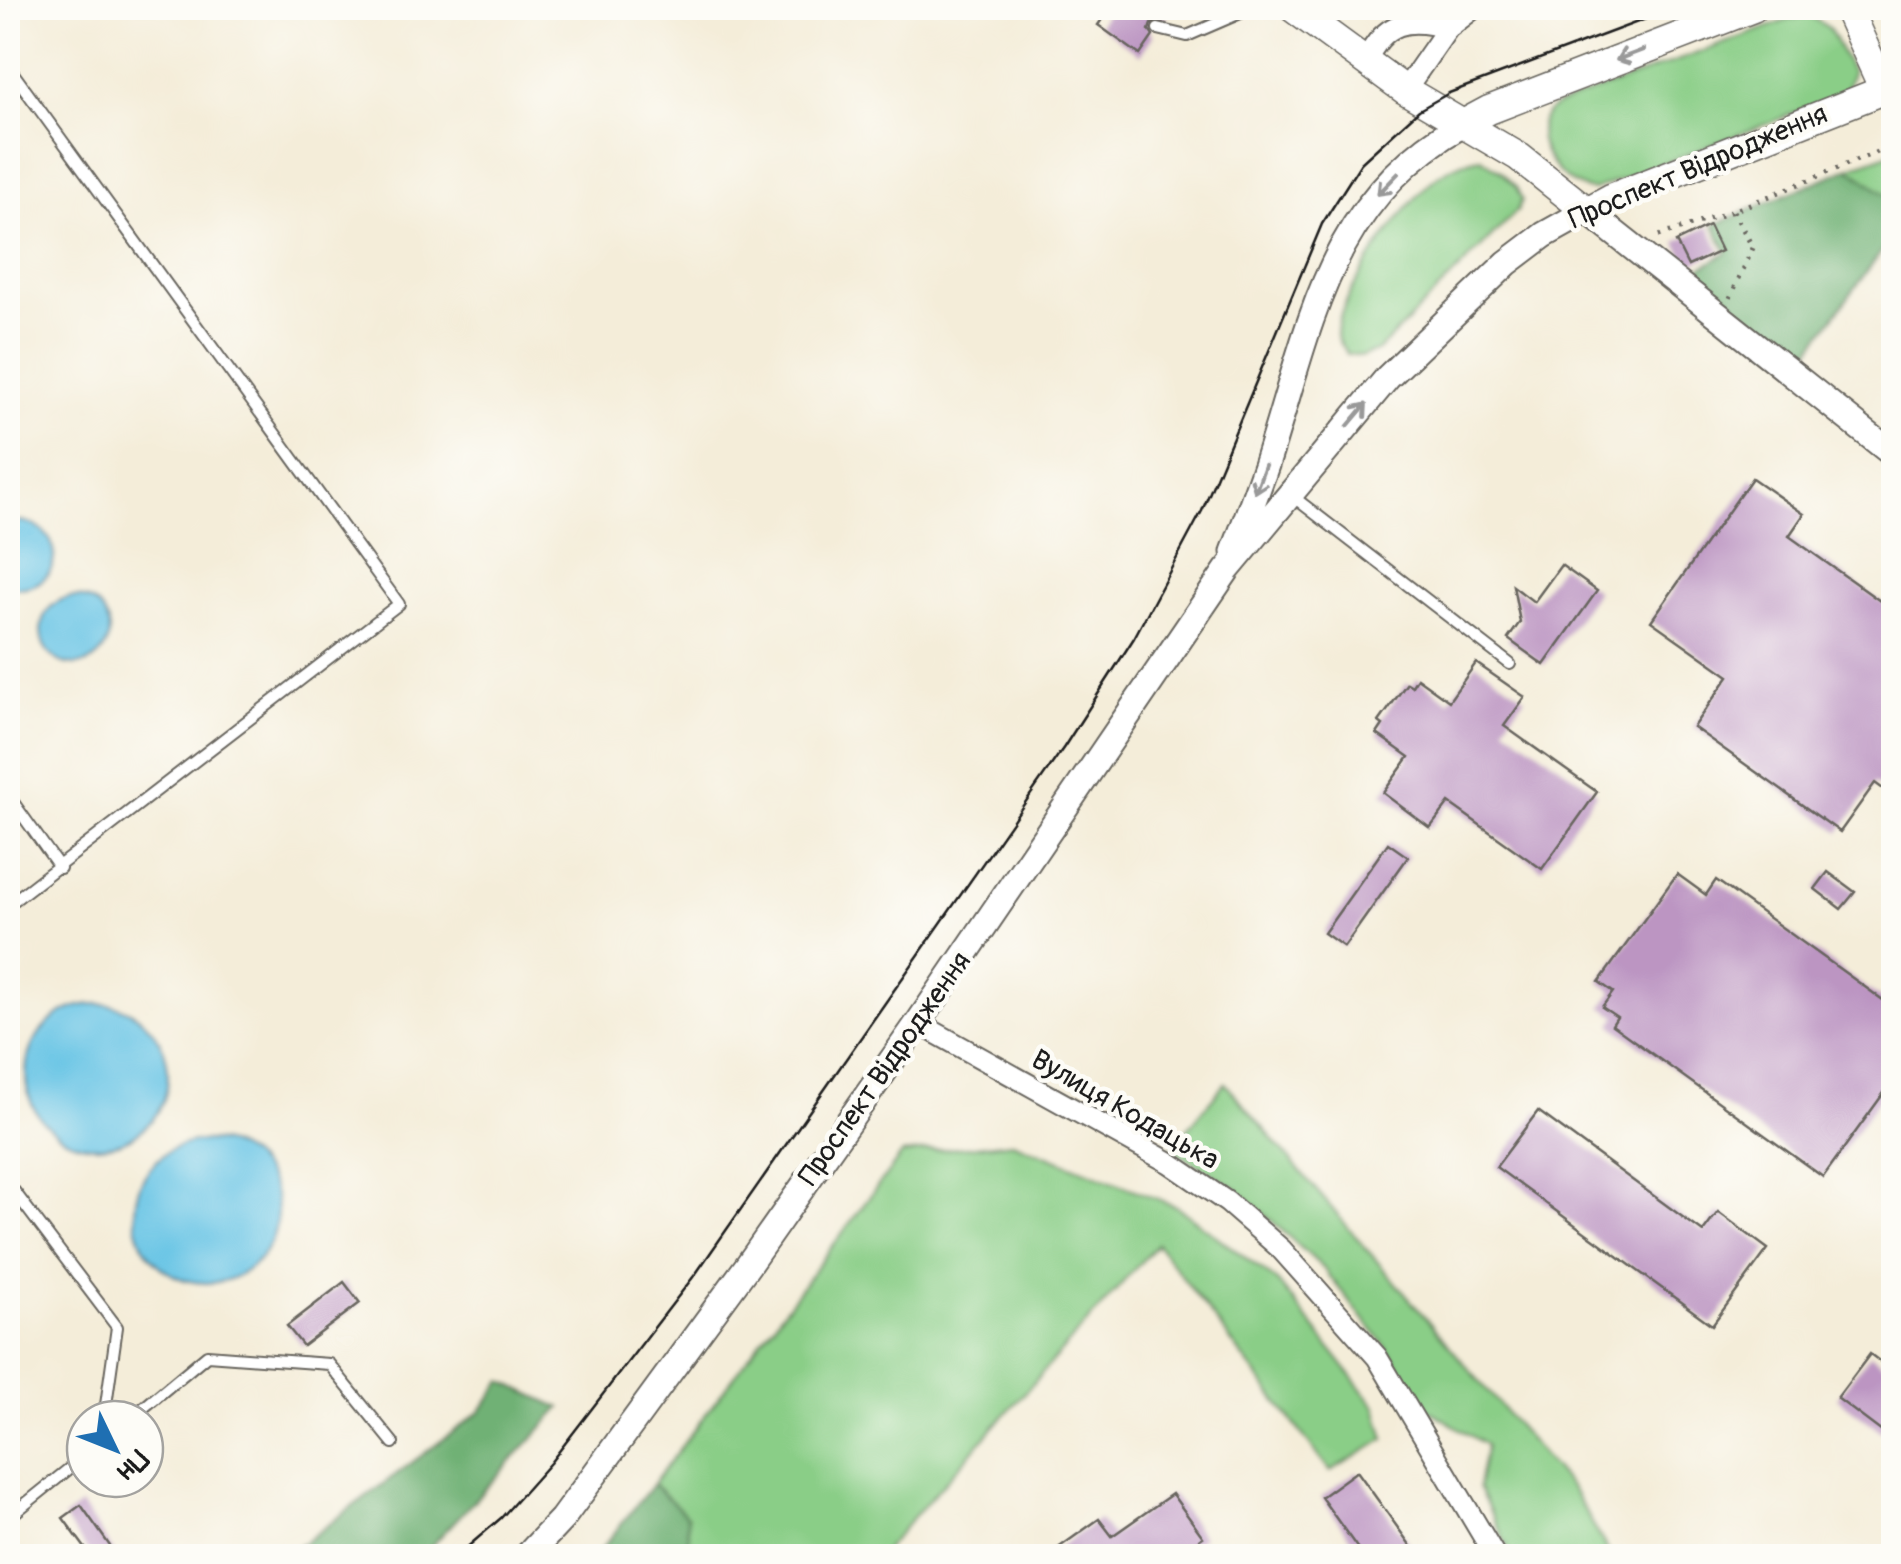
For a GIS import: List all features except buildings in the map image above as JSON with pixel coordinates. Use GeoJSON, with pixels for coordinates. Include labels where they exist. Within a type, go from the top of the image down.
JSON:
{"type":"FeatureCollection","features":[{"type":"Feature","properties":{"kind":"main road"},"geometry":{"type":"LineString","coordinates":[[1294,8],[1405,90],[1519,157],[1586,211]]}},
{"type":"Feature","properties":{"kind":"main road","name":"Проспект Відродження"},"geometry":{"type":"LineString","coordinates":[[1464,124],[1488,110],[1753,8]]}},
{"type":"Feature","properties":{"kind":"main road"},"geometry":{"type":"LineString","coordinates":[[1848,8],[1890,92]]}},
{"type":"Feature","properties":{"kind":"main road","name":"Проспект Відродження"},"geometry":{"type":"LineString","coordinates":[[1586,211],[1890,92]]}},
{"type":"Feature","properties":{"kind":"street"},"geometry":{"type":"LineString","coordinates":[[1405,90],[1448,28],[1474,8]]}},
{"type":"Feature","properties":{"kind":"street"},"geometry":{"type":"LineString","coordinates":[[1366,61],[1373,46],[1406,22],[1422,21],[1448,28]]}},
{"type":"Feature","properties":{"kind":"street","name":"Проспект Відродження"},"geometry":{"type":"LineString","coordinates":[[1227,570],[1266,465],[1304,336],[1334,256],[1382,188],[1435,140],[1464,124]]}},
{"type":"Feature","properties":{"kind":"street"},"geometry":{"type":"LineString","coordinates":[[1586,211],[1894,455]]}},
{"type":"Feature","properties":{"kind":"street","name":"Проспект Відродження"},"geometry":{"type":"LineString","coordinates":[[527,1556],[562,1519],[748,1265],[1094,769],[1227,570],[1388,377],[1507,263],[1544,234],[1586,211]]}},
{"type":"Feature","properties":{"kind":"street","name":"Вулиця Кодацька"},"geometry":{"type":"LineString","coordinates":[[918,1023],[1170,1163],[1227,1202],[1282,1250],[1377,1356],[1495,1556]]}},
{"type":"Feature","properties":{"kind":"lane"},"geometry":{"type":"LineString","coordinates":[[1158,29],[1188,36],[1252,8]]}},
{"type":"Feature","properties":{"kind":"lane"},"geometry":{"type":"LineString","coordinates":[[8,66],[398,604],[8,906]]}},
{"type":"Feature","properties":{"kind":"lane"},"geometry":{"type":"LineString","coordinates":[[1290,494],[1510,664]]}},
{"type":"Feature","properties":{"kind":"lane"},"geometry":{"type":"LineString","coordinates":[[8,795],[60,868]]}},
{"type":"Feature","properties":{"kind":"lane"},"geometry":{"type":"LineString","coordinates":[[8,1183],[117,1327],[107,1399]]}},
{"type":"Feature","properties":{"kind":"lane"},"geometry":{"type":"LineString","coordinates":[[154,1399],[207,1355],[329,1364],[392,1443]]}},
{"type":"Feature","properties":{"kind":"lane"},"geometry":{"type":"LineString","coordinates":[[8,1518],[65,1472]]}},
{"type":"Feature","properties":{"kind":"path"},"geometry":{"type":"LineString","coordinates":[[1629,245],[1733,211],[1894,145]]}},
{"type":"Feature","properties":{"kind":"path"},"geometry":{"type":"LineString","coordinates":[[1721,318],[1753,248],[1733,211]]}},
{"type":"Feature","properties":{"kind":"green space"},"geometry":{"type":"Polygon","coordinates":[[[1811,17],[1829,28],[1852,72],[1847,89],[1837,97],[1594,190],[1573,183],[1548,157],[1540,135],[1541,124],[1557,105],[1790,19],[1811,17]]]}},
{"type":"Feature","properties":{"kind":"green space"},"geometry":{"type":"Polygon","coordinates":[[[1893,152],[1893,200],[1849,168],[1893,152]]]}},
{"type":"Feature","properties":{"kind":"green space"},"geometry":{"type":"Polygon","coordinates":[[[1481,158],[1516,187],[1522,200],[1517,211],[1379,350],[1362,356],[1347,354],[1338,341],[1338,326],[1356,282],[1372,257],[1432,181],[1455,166],[1481,158]]]}},
{"type":"Feature","properties":{"kind":"green space"},"geometry":{"type":"Polygon","coordinates":[[[1849,168],[1893,200],[1893,236],[1808,353],[1729,314],[1693,272],[1727,253],[1714,225],[1849,168]]]}},
{"type":"Feature","properties":{"kind":"green space"},"geometry":{"type":"Polygon","coordinates":[[[1225,1083],[1574,1492],[1611,1556],[1512,1556],[1478,1487],[1486,1445],[1429,1410],[1385,1346],[1323,1268],[1237,1189],[1171,1149],[1225,1083]]]}},
{"type":"Feature","properties":{"kind":"green space"},"geometry":{"type":"Polygon","coordinates":[[[1012,1142],[1176,1206],[1278,1282],[1376,1407],[1385,1439],[1330,1471],[1157,1244],[879,1556],[689,1556],[687,1517],[653,1484],[902,1154],[1012,1142]]]}},
{"type":"Feature","properties":{"kind":"green space"},"geometry":{"type":"Polygon","coordinates":[[[502,1381],[561,1408],[422,1556],[286,1556],[480,1412],[502,1381]]]}},
{"type":"Feature","properties":{"kind":"green space"},"geometry":{"type":"Polygon","coordinates":[[[653,1484],[687,1516],[689,1556],[596,1556],[653,1484]]]}},
{"type":"Feature","properties":{"kind":"water"},"geometry":{"type":"Polygon","coordinates":[[[22,521],[49,538],[53,562],[39,583],[8,586],[8,523],[22,521]]]}},
{"type":"Feature","properties":{"kind":"water"},"geometry":{"type":"Polygon","coordinates":[[[75,597],[99,607],[109,631],[99,655],[75,665],[51,655],[41,631],[51,607],[75,597]]]}},
{"type":"Feature","properties":{"kind":"water"},"geometry":{"type":"Polygon","coordinates":[[[97,1004],[124,1009],[148,1024],[163,1048],[168,1075],[163,1102],[148,1126],[124,1141],[97,1146],[70,1141],[46,1126],[31,1102],[26,1075],[31,1048],[46,1024],[70,1009],[97,1004]]]}},
{"type":"Feature","properties":{"kind":"water"},"geometry":{"type":"Polygon","coordinates":[[[206,1141],[233,1146],[257,1161],[272,1185],[277,1212],[272,1239],[257,1263],[233,1278],[206,1283],[179,1278],[155,1263],[140,1239],[135,1212],[140,1185],[155,1161],[179,1146],[206,1141]]]}},
{"type":"Feature","properties":{"kind":"tram line"},"geometry":{"type":"LineString","coordinates":[[457,1556],[501,1518],[550,1463],[697,1272],[1064,747],[1134,638],[1202,511],[1322,224],[1361,163],[1419,110],[1449,93],[1675,8]]}}]}
